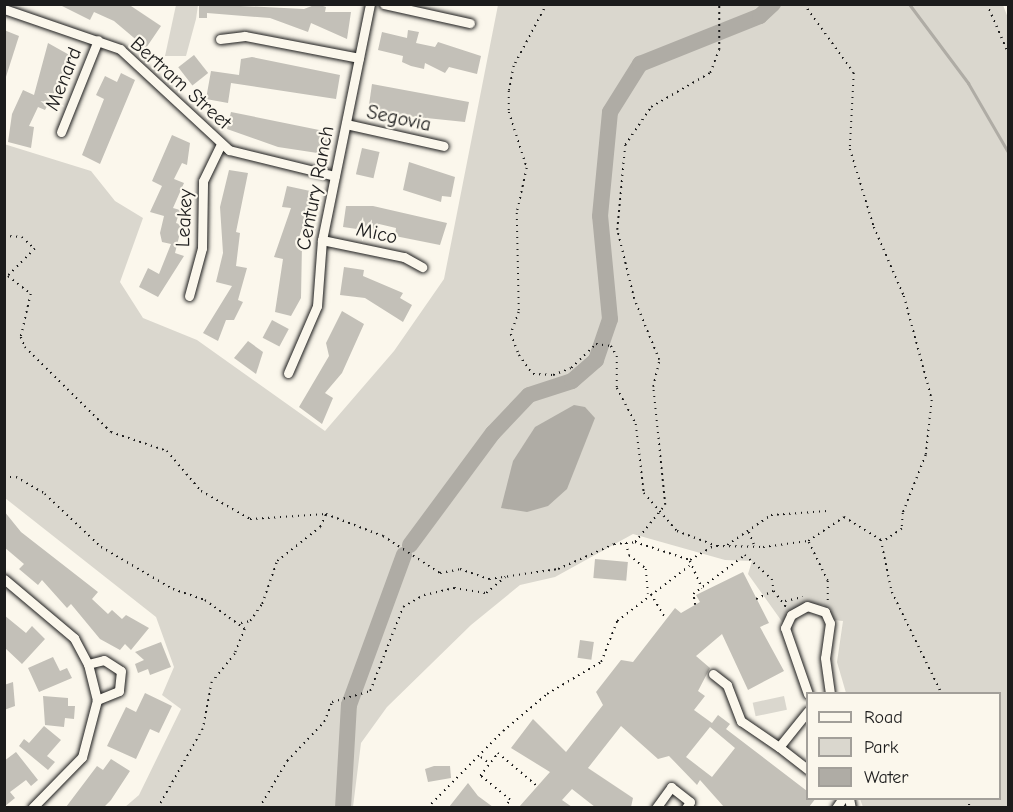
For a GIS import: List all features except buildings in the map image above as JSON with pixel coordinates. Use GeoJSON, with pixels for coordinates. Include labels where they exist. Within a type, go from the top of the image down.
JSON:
{"type":"FeatureCollection","features":[{"type":"Feature","properties":{"kind":"street","name":"Century Ranch"},"geometry":{"type":"LineString","coordinates":[[288,373],[315,314],[322,240],[370,4]]}},
{"type":"Feature","properties":{"kind":"street"},"geometry":{"type":"LineString","coordinates":[[384,4],[470,23]]}},
{"type":"Feature","properties":{"kind":"street","name":"Bertram Street"},"geometry":{"type":"LineString","coordinates":[[4,9],[98,40],[131,57],[221,144],[248,157],[335,176]]}},
{"type":"Feature","properties":{"kind":"street"},"geometry":{"type":"LineString","coordinates":[[220,39],[245,36],[359,58]]}},
{"type":"Feature","properties":{"kind":"street","name":"Menard"},"geometry":{"type":"LineString","coordinates":[[61,132],[98,40]]}},
{"type":"Feature","properties":{"kind":"street","name":"Segovia"},"geometry":{"type":"LineString","coordinates":[[346,124],[444,146]]}},
{"type":"Feature","properties":{"kind":"street","name":"Leakey"},"geometry":{"type":"LineString","coordinates":[[189,296],[202,248],[203,182],[221,144]]}},
{"type":"Feature","properties":{"kind":"street","name":"Mico"},"geometry":{"type":"LineString","coordinates":[[322,240],[404,257],[422,267]]}},
{"type":"Feature","properties":{"kind":"street"},"geometry":{"type":"LineString","coordinates":[[4,579],[58,622],[88,663],[97,700],[82,757],[32,807]]}},
{"type":"Feature","properties":{"kind":"street"},"geometry":{"type":"LineString","coordinates":[[806,692],[785,628],[791,615],[807,606],[824,611],[830,623],[825,658],[830,692]]}},
{"type":"Feature","properties":{"kind":"street"},"geometry":{"type":"LineString","coordinates":[[88,663],[104,660],[121,670],[119,691],[97,700]]}},
{"type":"Feature","properties":{"kind":"street"},"geometry":{"type":"LineString","coordinates":[[713,675],[727,686],[741,721],[806,769]]}},
{"type":"Feature","properties":{"kind":"street"},"geometry":{"type":"LineString","coordinates":[[779,747],[806,712]]}},
{"type":"Feature","properties":{"kind":"street"},"geometry":{"type":"LineString","coordinates":[[656,807],[671,787],[690,802],[686,807]]}},
{"type":"Feature","properties":{"kind":"path"},"geometry":{"type":"LineString","coordinates":[[547,4],[514,66],[509,91],[527,177],[517,213],[521,242],[513,343],[528,370],[544,376],[568,370],[596,344],[611,346],[617,356],[617,388],[636,424],[644,493],[659,514],[677,531],[714,545],[755,547],[808,541],[844,517],[883,542],[892,591],[942,692]]}},
{"type":"Feature","properties":{"kind":"path"},"geometry":{"type":"LineString","coordinates":[[634,542],[665,505],[653,387],[658,360],[634,298],[617,230],[626,176],[625,145],[646,112],[710,73],[719,50],[719,4]]}},
{"type":"Feature","properties":{"kind":"path"},"geometry":{"type":"LineString","coordinates":[[804,4],[854,73],[850,149],[874,227],[904,296],[932,400],[926,455],[903,513],[903,529],[883,542]]}},
{"type":"Feature","properties":{"kind":"path"},"geometry":{"type":"LineString","coordinates":[[987,4],[1008,52]]}},
{"type":"Feature","properties":{"kind":"path"},"geometry":{"type":"LineString","coordinates":[[4,236],[22,237],[35,249],[8,276],[32,300],[22,343],[104,426],[167,451],[201,491],[250,519],[326,514],[383,536],[440,573],[460,569],[489,579],[558,569],[626,542],[634,542],[690,560]]}},
{"type":"Feature","properties":{"kind":"path"},"geometry":{"type":"LineString","coordinates":[[4,477],[16,477],[45,494],[101,547],[241,623],[245,629]]}},
{"type":"Feature","properties":{"kind":"path"},"geometry":{"type":"LineString","coordinates":[[727,545],[771,515],[827,511]]}},
{"type":"Feature","properties":{"kind":"path"},"geometry":{"type":"LineString","coordinates":[[158,807],[203,729],[212,681],[235,654],[245,629],[269,589],[277,561],[320,527],[326,514]]}},
{"type":"Feature","properties":{"kind":"path"},"geometry":{"type":"LineString","coordinates":[[748,531],[755,547]]}},
{"type":"Feature","properties":{"kind":"path"},"geometry":{"type":"LineString","coordinates":[[808,541],[831,592],[824,611]]}},
{"type":"Feature","properties":{"kind":"path"},"geometry":{"type":"LineString","coordinates":[[626,542],[632,558],[646,569],[649,594],[666,619]]}},
{"type":"Feature","properties":{"kind":"path"},"geometry":{"type":"LineString","coordinates":[[702,588],[689,566],[690,560],[714,545]]}},
{"type":"Feature","properties":{"kind":"path"},"geometry":{"type":"LineString","coordinates":[[694,605],[692,596],[745,555],[746,547]]}},
{"type":"Feature","properties":{"kind":"path"},"geometry":{"type":"LineString","coordinates":[[745,555],[772,579],[774,591],[790,614]]}},
{"type":"Feature","properties":{"kind":"path"},"geometry":{"type":"LineString","coordinates":[[628,562],[632,558]]}},
{"type":"Feature","properties":{"kind":"path"},"geometry":{"type":"LineString","coordinates":[[428,807],[547,694],[601,662],[610,629],[649,594],[689,566]]}},
{"type":"Feature","properties":{"kind":"path"},"geometry":{"type":"LineString","coordinates":[[259,807],[287,761],[324,722],[332,702],[349,695],[363,695],[370,691],[407,604],[454,588],[486,593],[505,576]]}},
{"type":"Feature","properties":{"kind":"path"},"geometry":{"type":"LineString","coordinates":[[756,599],[774,591]]}},
{"type":"Feature","properties":{"kind":"path"},"geometry":{"type":"LineString","coordinates":[[241,623],[250,621]]}},
{"type":"Feature","properties":{"kind":"path"},"geometry":{"type":"LineString","coordinates":[[504,807],[510,800],[480,776],[498,753],[536,785]]}},
{"type":"Feature","properties":{"kind":"path"},"geometry":{"type":"LineString","coordinates":[[481,757],[490,764]]}},
{"type":"Feature","properties":{"kind":"green space"},"geometry":{"type":"Polygon","coordinates":[[[176,5],[198,5],[196,19],[186,56],[165,56],[176,5]]]}},
{"type":"Feature","properties":{"kind":"green space"},"geometry":{"type":"Polygon","coordinates":[[[498,5],[1003,5],[1008,18],[1008,807],[863,807],[860,800],[1001,800],[1001,692],[846,692],[837,662],[843,621],[834,620],[824,605],[812,604],[783,623],[748,574],[752,561],[725,560],[633,534],[555,577],[520,585],[471,625],[387,707],[361,743],[353,807],[125,807],[139,795],[181,709],[162,695],[174,667],[156,617],[5,498],[4,144],[91,171],[115,201],[143,218],[120,282],[143,318],[197,340],[325,431],[394,351],[444,279],[498,5]]]}},
{"type":"Feature","properties":{"kind":"green space"},"geometry":{"type":"Polygon","coordinates":[[[784,696],[787,710],[756,716],[753,703],[784,696]]]}},
{"type":"Feature","properties":{"kind":"water"},"geometry":{"type":"Polygon","coordinates":[[[574,405],[585,407],[595,418],[567,489],[548,506],[527,512],[501,508],[513,461],[535,427],[574,405]]]}},
{"type":"Feature","properties":{"kind":"waterway"},"geometry":{"type":"LineString","coordinates":[[410,545],[493,433],[529,395],[572,381],[596,360],[610,319],[600,216],[610,112],[640,64],[760,16],[773,4]]}},
{"type":"Feature","properties":{"kind":"waterway"},"geometry":{"type":"LineString","coordinates":[[909,4],[968,83],[1008,152]]}},
{"type":"Feature","properties":{"kind":"waterway"},"geometry":{"type":"LineString","coordinates":[[343,808],[349,705],[404,555]]}}]}
